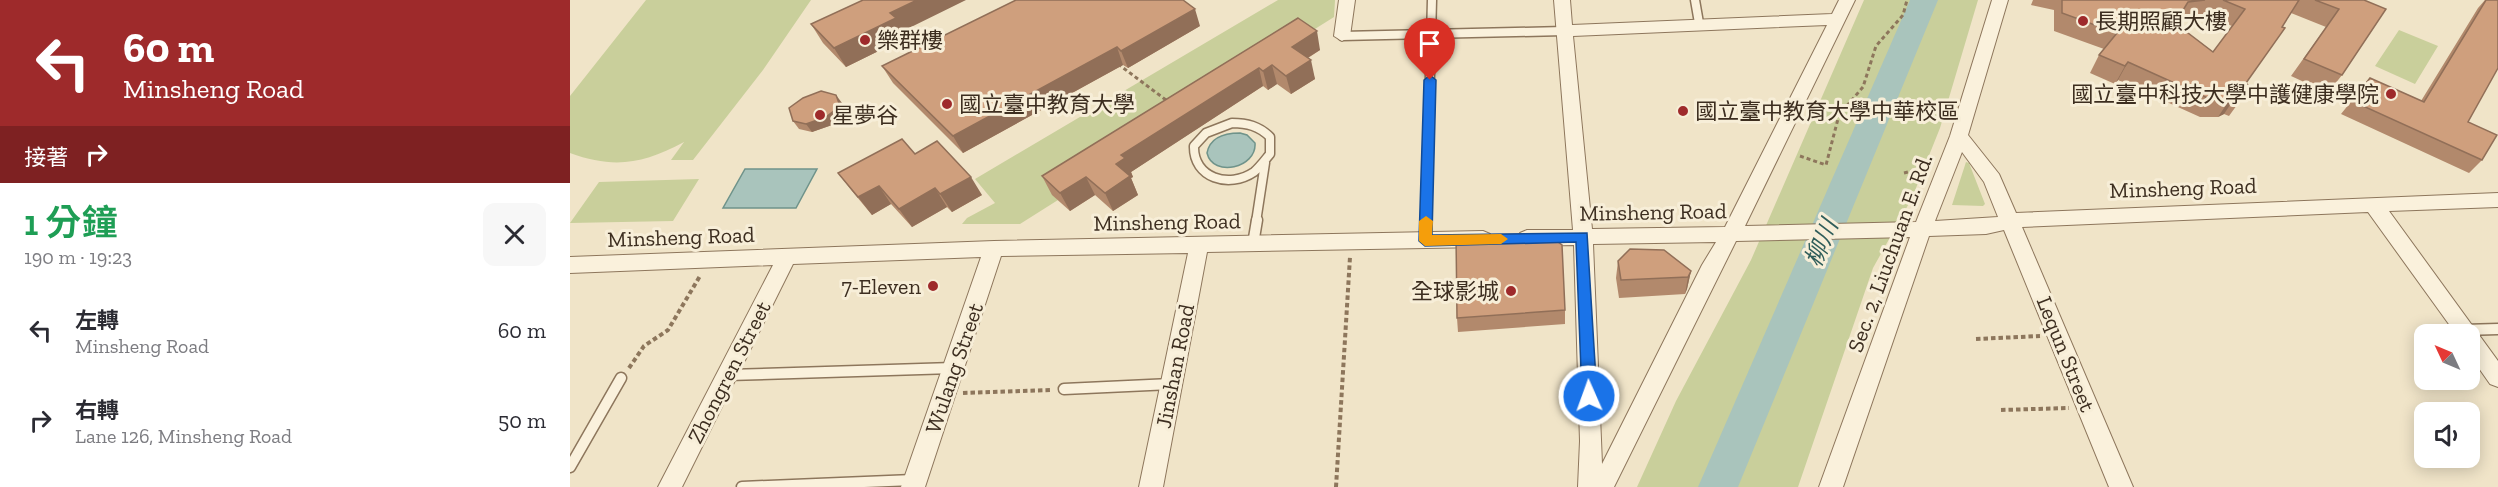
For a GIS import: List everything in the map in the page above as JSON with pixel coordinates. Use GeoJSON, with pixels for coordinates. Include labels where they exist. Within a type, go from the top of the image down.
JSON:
{"type":"FeatureCollection","features":[{"type":"Feature","properties":{"kind":"street"},"geometry":{"type":"LineString","coordinates":[[1342,36],[1347,0]]}},
{"type":"Feature","properties":{"kind":"street"},"geometry":{"type":"LineString","coordinates":[[1562,0],[1583,237],[1591,441],[1590,487]]}},
{"type":"Feature","properties":{"kind":"street"},"geometry":{"type":"LineString","coordinates":[[1602,487],[1729,235],[1743,212],[1847,0]]}},
{"type":"Feature","properties":{"kind":"street","name":"Sec. 2, Liuchuan E. Rd."},"geometry":{"type":"LineString","coordinates":[[1831,487],[1922,228],[1959,136],[2000,0]]}},
{"type":"Feature","properties":{"kind":"street"},"geometry":{"type":"LineString","coordinates":[[1564,31],[1699,23],[1839,19]]}},
{"type":"Feature","properties":{"kind":"street","name":"Lequn Street"},"geometry":{"type":"LineString","coordinates":[[1959,136],[1992,179],[2011,220],[2121,487]]}},
{"type":"Feature","properties":{"kind":"street","name":"Minsheng Road"},"geometry":{"type":"LineString","coordinates":[[573,269],[710,259],[994,249],[1871,231],[1986,226],[2011,220],[2498,200]]}},
{"type":"Feature","properties":{"kind":"street"},"geometry":{"type":"LineString","coordinates":[[2373,204],[2459,324]]}},
{"type":"Feature","properties":{"kind":"street","name":"Jinshan Road"},"geometry":{"type":"LineString","coordinates":[[1151,487],[1199,245]]}},
{"type":"Feature","properties":{"kind":"street","name":"Wulang Street"},"geometry":{"type":"LineString","coordinates":[[914,483],[994,249]]}},
{"type":"Feature","properties":{"kind":"street","name":"Zhongren Street"},"geometry":{"type":"LineString","coordinates":[[670,487],[788,257]]}},
{"type":"Feature","properties":{"kind":"street"},"geometry":{"type":"LineString","coordinates":[[2480,353],[2498,378]]}},
{"type":"Feature","properties":{"kind":"lane"},"geometry":{"type":"LineString","coordinates":[[1425,241],[1432,0]]}},
{"type":"Feature","properties":{"kind":"lane"},"geometry":{"type":"LineString","coordinates":[[1695,0],[1699,23]]}},
{"type":"Feature","properties":{"kind":"lane"},"geometry":{"type":"LineString","coordinates":[[1342,36],[1564,31]]}},
{"type":"Feature","properties":{"kind":"lane"},"geometry":{"type":"LineString","coordinates":[[1253,244],[1265,163],[1272,145],[1270,137],[1255,125],[1244,123],[1225,125],[1208,132],[1193,149],[1192,158],[1196,167],[1215,178],[1242,177],[1265,163]]}},
{"type":"Feature","properties":{"kind":"lane"},"geometry":{"type":"LineString","coordinates":[[2480,331],[2498,328]]}},
{"type":"Feature","properties":{"kind":"lane"},"geometry":{"type":"LineString","coordinates":[[728,375],[953,368]]}},
{"type":"Feature","properties":{"kind":"lane"},"geometry":{"type":"LineString","coordinates":[[570,468],[621,378]]}},
{"type":"Feature","properties":{"kind":"lane"},"geometry":{"type":"LineString","coordinates":[[1064,389],[1171,384]]}},
{"type":"Feature","properties":{"kind":"lane"},"geometry":{"type":"LineString","coordinates":[[742,487],[914,483]]}},
{"type":"Feature","properties":{"kind":"path"},"geometry":{"type":"LineString","coordinates":[[1800,156],[1827,165],[1839,115],[1863,87],[1876,46],[1903,15],[1906,0]]}},
{"type":"Feature","properties":{"kind":"path"},"geometry":{"type":"LineString","coordinates":[[1118,64],[1173,105]]}},
{"type":"Feature","properties":{"kind":"path"},"geometry":{"type":"LineString","coordinates":[[1904,173],[1920,169]]}},
{"type":"Feature","properties":{"kind":"path"},"geometry":{"type":"LineString","coordinates":[[1336,487],[1351,242]]}},
{"type":"Feature","properties":{"kind":"path"},"geometry":{"type":"LineString","coordinates":[[621,378],[644,346],[668,330],[710,259]]}},
{"type":"Feature","properties":{"kind":"path"},"geometry":{"type":"LineString","coordinates":[[1976,339],[2058,335]]}},
{"type":"Feature","properties":{"kind":"path"},"geometry":{"type":"LineString","coordinates":[[946,393],[1064,389]]}},
{"type":"Feature","properties":{"kind":"path"},"geometry":{"type":"LineString","coordinates":[[2001,410],[2088,407]]}},
{"type":"Feature","properties":{"kind":"green space"},"geometry":{"type":"Polygon","coordinates":[[[646,0],[811,0],[763,70],[693,160],[671,160],[684,142],[655,155],[628,162],[601,161],[570,153],[570,96],[646,0]]]}},
{"type":"Feature","properties":{"kind":"green space"},"geometry":{"type":"Polygon","coordinates":[[[1278,0],[1335,0],[1334,17],[1053,194],[1058,200],[1020,224],[962,224],[967,218],[995,203],[975,179],[1278,0]]]}},
{"type":"Feature","properties":{"kind":"green space"},"geometry":{"type":"Polygon","coordinates":[[[1864,0],[1978,0],[1940,128],[1912,198],[1873,268],[1798,487],[1637,487],[1676,401],[1751,260],[1864,0]]]}},
{"type":"Feature","properties":{"kind":"green space"},"geometry":{"type":"Polygon","coordinates":[[[2399,30],[2438,46],[2415,84],[2375,66],[2399,30]]]}},
{"type":"Feature","properties":{"kind":"green space"},"geometry":{"type":"Polygon","coordinates":[[[1966,162],[1969,163],[1985,204],[1983,206],[1952,205],[1966,162]]]}},
{"type":"Feature","properties":{"kind":"green space"},"geometry":{"type":"Polygon","coordinates":[[[699,179],[673,221],[570,223],[599,182],[699,179]]]}},
{"type":"Feature","properties":{"kind":"water"},"geometry":{"type":"Polygon","coordinates":[[[1240,133],[1247,135],[1255,143],[1254,152],[1249,159],[1234,167],[1217,166],[1211,161],[1207,153],[1211,143],[1224,135],[1240,133]]]}},
{"type":"Feature","properties":{"kind":"water"},"geometry":{"type":"Polygon","coordinates":[[[745,169],[817,169],[796,208],[723,208],[745,169]]]}},
{"type":"Feature","properties":{"kind":"building"},"geometry":{"type":"Polygon","coordinates":[[[863,0],[917,0],[890,13],[896,18],[834,48],[811,24],[863,0]]]}},
{"type":"Feature","properties":{"kind":"building"},"geometry":{"type":"Polygon","coordinates":[[[1016,0],[1183,0],[1195,9],[1121,51],[1117,47],[953,136],[882,66],[1016,0]]]}},
{"type":"Feature","properties":{"kind":"building"},"geometry":{"type":"Polygon","coordinates":[[[2062,0],[2205,0],[2188,2],[2175,23],[2213,52],[2245,9],[2223,0],[2299,0],[2282,27],[2285,28],[2246,83],[2250,87],[2242,99],[2236,96],[2230,99],[2212,100],[2128,62],[2125,66],[2099,55],[2117,33],[2062,13],[2062,0]]]}},
{"type":"Feature","properties":{"kind":"building"},"geometry":{"type":"Polygon","coordinates":[[[2315,0],[2364,0],[2386,9],[2342,75],[2304,59],[2339,9],[2315,0]]]}},
{"type":"Feature","properties":{"kind":"building"},"geometry":{"type":"Polygon","coordinates":[[[2486,0],[2498,0],[2498,68],[2468,122],[2497,135],[2482,160],[2352,101],[2370,78],[2424,102],[2486,0]]]}},
{"type":"Feature","properties":{"kind":"building"},"geometry":{"type":"Polygon","coordinates":[[[1298,18],[1317,31],[1292,47],[1311,60],[1286,76],[1272,65],[1263,71],[1259,68],[1121,155],[1125,158],[1116,164],[1130,176],[1105,193],[1086,177],[1060,193],[1042,176],[1298,18]]]}},
{"type":"Feature","properties":{"kind":"building"},"geometry":{"type":"Polygon","coordinates":[[[821,91],[836,95],[840,106],[826,117],[806,124],[793,121],[789,108],[803,98],[821,91]]]}},
{"type":"Feature","properties":{"kind":"building"},"geometry":{"type":"Polygon","coordinates":[[[902,139],[915,154],[937,141],[971,177],[940,194],[935,188],[899,209],[879,186],[858,197],[838,173],[902,139]]]}},
{"type":"Feature","properties":{"kind":"building","name":"全球影城"},"geometry":{"type":"Polygon","coordinates":[[[1547,234],[1562,245],[1565,310],[1457,318],[1456,235],[1547,234]]]}},
{"type":"Feature","properties":{"kind":"building"},"geometry":{"type":"Polygon","coordinates":[[[1630,249],[1664,250],[1691,271],[1688,277],[1621,280],[1618,261],[1630,249]]]}},
{"type":"Feature","properties":{"kind":"waterway","name":"柳川"},"geometry":{"type":"LineString","coordinates":[[1718,487],[1924,0]]}},
{"type":"Feature","properties":{"kind":"slow traffic"},"geometry":{"type":"LineString","coordinates":[[1426,221],[1425,241],[1501,239]]}},
{"type":"Feature","properties":{"kind":"place","name":"長期照顧大樓"},"geometry":{"type":"Point","coordinates":[2083,21]}},
{"type":"Feature","properties":{"kind":"place","name":"樂群樓"},"geometry":{"type":"Point","coordinates":[865,40]}},
{"type":"Feature","properties":{"kind":"place","name":"國立臺中科技大學中護健康學院"},"geometry":{"type":"Point","coordinates":[2391,94]}},
{"type":"Feature","properties":{"kind":"place","name":"國立臺中教育大學"},"geometry":{"type":"Point","coordinates":[947,104]}},
{"type":"Feature","properties":{"kind":"place","name":"國立臺中教育大學中華校區"},"geometry":{"type":"Point","coordinates":[1683,111]}},
{"type":"Feature","properties":{"kind":"place","name":"星夢谷"},"geometry":{"type":"Point","coordinates":[820,115]}},
{"type":"Feature","properties":{"kind":"place","name":"7-Eleven"},"geometry":{"type":"Point","coordinates":[933,286]}},
{"type":"Feature","properties":{"kind":"place","name":"全球影城"},"geometry":{"type":"Point","coordinates":[1511,291]}},
{"type":"Feature","properties":{"kind":"route"},"geometry":{"type":"LineString","coordinates":[[1430,80],[1425,241],[1583,237],[1589,396]]}}]}
